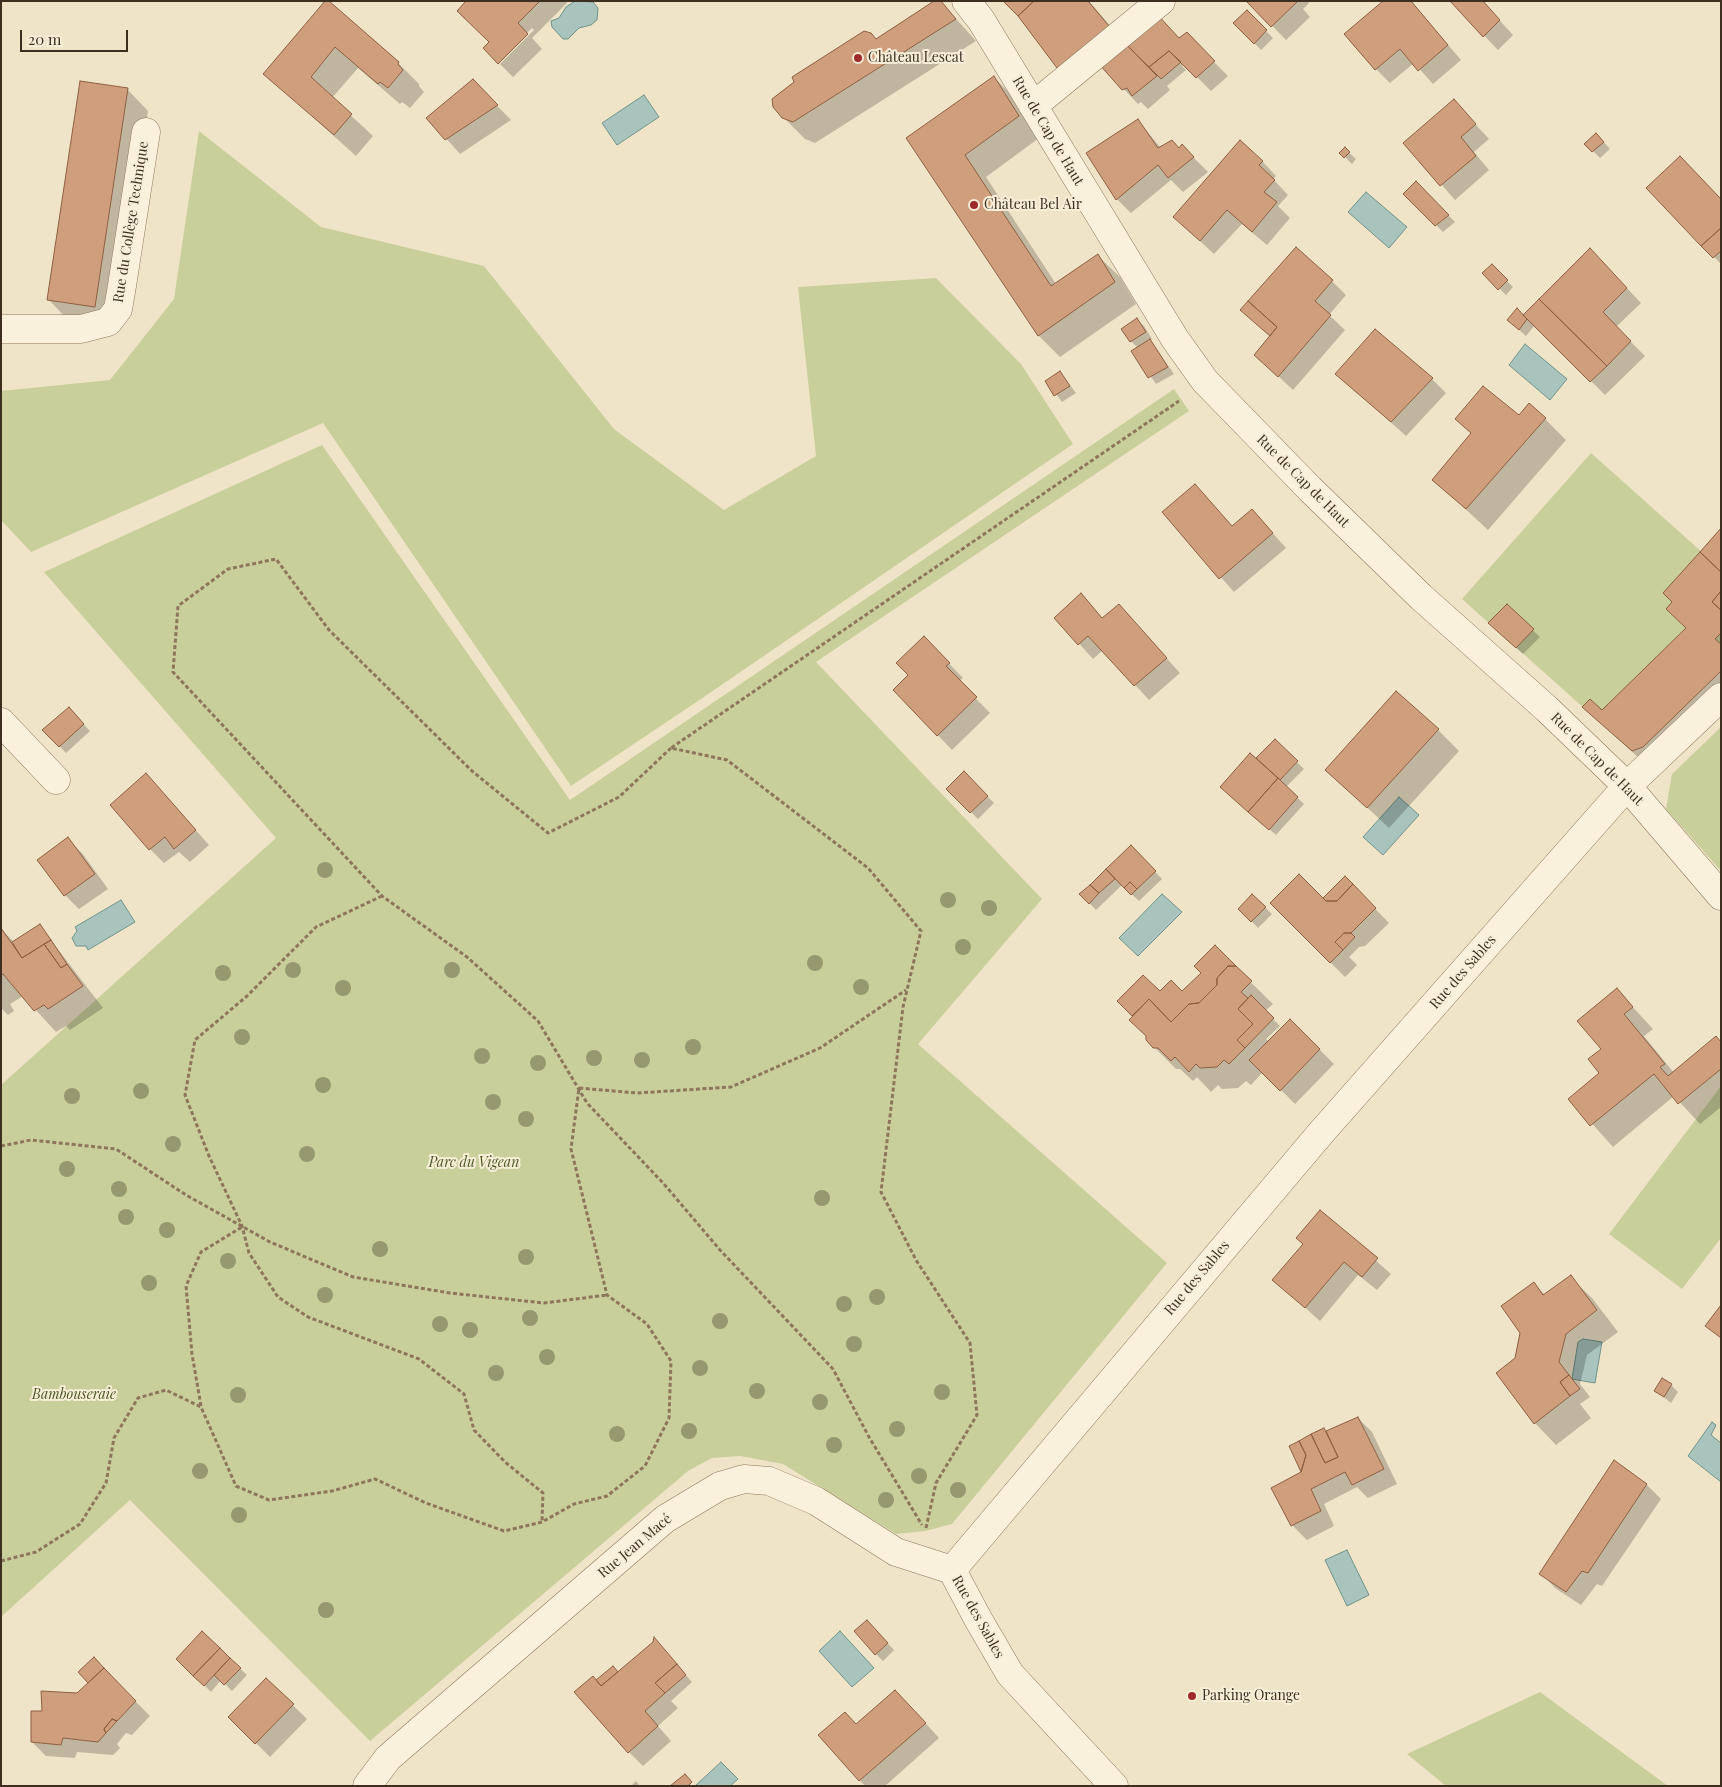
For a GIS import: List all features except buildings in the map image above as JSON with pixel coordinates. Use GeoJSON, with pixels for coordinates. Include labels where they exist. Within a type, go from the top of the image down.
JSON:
{"type":"FeatureCollection","features":[{"type":"Feature","properties":{"kind":"street","name":"Rue de Cap de Haut"},"geometry":{"type":"LineString","coordinates":[[966,1],[981,20],[1176,339],[1206,381],[1310,489],[1421,597],[1547,709],[1626,786],[1721,896]]}},
{"type":"Feature","properties":{"kind":"street"},"geometry":{"type":"LineString","coordinates":[[1032,106],[1161,1]]}},
{"type":"Feature","properties":{"kind":"street","name":"Rue du Collège Technique"},"geometry":{"type":"LineString","coordinates":[[1,329],[81,329],[108,322],[118,309],[146,132]]}},
{"type":"Feature","properties":{"kind":"street","name":"Rue des Sables"},"geometry":{"type":"LineString","coordinates":[[1114,1786],[1010,1674],[952,1570],[1288,1170],[1626,786],[1721,696]]}},
{"type":"Feature","properties":{"kind":"street"},"geometry":{"type":"LineString","coordinates":[[1,722],[56,780]]}},
{"type":"Feature","properties":{"kind":"street","name":"Rue Jean Macé"},"geometry":{"type":"LineString","coordinates":[[367,1786],[388,1758],[665,1519],[720,1486],[744,1479],[769,1481],[816,1501],[896,1552],[952,1570]]}},
{"type":"Feature","properties":{"kind":"path"},"geometry":{"type":"LineString","coordinates":[[671,748],[728,760],[868,868],[921,931],[907,990],[881,1192],[916,1260],[970,1343],[977,1415],[936,1483],[925,1531],[869,1437],[833,1369],[720,1250],[664,1184],[587,1103],[538,1021],[467,957],[382,896],[173,672],[178,606],[228,569],[276,559],[329,630],[472,771],[548,833],[618,796],[671,748],[1206,381]]}},
{"type":"Feature","properties":{"kind":"path"},"geometry":{"type":"LineString","coordinates":[[382,896],[316,927],[247,996],[195,1040],[185,1096],[208,1156],[242,1226],[249,1252],[278,1297],[308,1317],[363,1336],[418,1359],[464,1394],[474,1430],[505,1462],[543,1493],[542,1522]]}},
{"type":"Feature","properties":{"kind":"path"},"geometry":{"type":"LineString","coordinates":[[579,1088],[637,1093],[731,1087],[820,1048],[907,990]]}},
{"type":"Feature","properties":{"kind":"path"},"geometry":{"type":"LineString","coordinates":[[242,1226],[201,1252],[186,1286],[192,1354],[202,1407],[236,1486],[270,1500],[332,1492],[375,1479],[426,1503],[504,1531],[542,1522],[574,1504],[606,1496],[645,1466],[669,1418],[671,1361],[647,1324],[607,1295],[572,1150],[579,1088]]}},
{"type":"Feature","properties":{"kind":"path"},"geometry":{"type":"LineString","coordinates":[[1,1146],[31,1140],[116,1149],[186,1195],[270,1242],[353,1277],[450,1293],[544,1303],[607,1295]]}},
{"type":"Feature","properties":{"kind":"path"},"geometry":{"type":"LineString","coordinates":[[1,1561],[36,1552],[80,1524],[106,1482],[114,1438],[138,1398],[166,1390],[202,1407]]}},
{"type":"Feature","properties":{"kind":"green space"},"geometry":{"type":"Polygon","coordinates":[[[199,131],[321,227],[484,266],[614,429],[724,510],[816,456],[798,287],[936,278],[1021,364],[1073,444],[571,786],[323,423],[31,552],[1,520],[1,391],[110,380],[174,299],[199,131]]]}},
{"type":"Feature","properties":{"kind":"green space","name":"Parc du Vigean"},"geometry":{"type":"Polygon","coordinates":[[[1174,389],[1189,411],[816,662],[1042,899],[918,1044],[1167,1263],[952,1524],[925,1531],[896,1534],[783,1464],[740,1456],[712,1458],[688,1471],[370,1741],[130,1500],[1,1617],[1,1085],[276,838],[44,572],[322,445],[570,800],[1174,389]]]}},
{"type":"Feature","properties":{"kind":"green space"},"geometry":{"type":"Polygon","coordinates":[[[1591,453],[1721,569],[1721,671],[1643,747],[1632,751],[1462,599],[1591,453]]]}},
{"type":"Feature","properties":{"kind":"green space"},"geometry":{"type":"Polygon","coordinates":[[[1721,727],[1721,871],[1666,809],[1672,774],[1721,727]]]}},
{"type":"Feature","properties":{"kind":"green space"},"geometry":{"type":"Polygon","coordinates":[[[1721,1086],[1721,1238],[1682,1289],[1609,1234],[1721,1086]]]}},
{"type":"Feature","properties":{"kind":"green space"},"geometry":{"type":"Polygon","coordinates":[[[1540,1692],[1668,1786],[1446,1786],[1407,1754],[1540,1692]]]}},
{"type":"Feature","properties":{"kind":"water"},"geometry":{"type":"Polygon","coordinates":[[[575,1],[593,2],[598,8],[597,20],[591,25],[579,28],[568,39],[563,39],[552,27],[551,21],[559,18],[566,7],[575,1]]]}},
{"type":"Feature","properties":{"kind":"water"},"geometry":{"type":"Polygon","coordinates":[[[644,95],[659,117],[617,145],[602,123],[644,95]]]}},
{"type":"Feature","properties":{"kind":"water"},"geometry":{"type":"Polygon","coordinates":[[[1366,192],[1407,227],[1389,248],[1348,212],[1366,192]]]}},
{"type":"Feature","properties":{"kind":"water"},"geometry":{"type":"Polygon","coordinates":[[[1525,344],[1567,379],[1550,400],[1509,365],[1525,344]]]}},
{"type":"Feature","properties":{"kind":"water"},"geometry":{"type":"Polygon","coordinates":[[[1399,797],[1419,815],[1383,855],[1363,837],[1399,797]]]}},
{"type":"Feature","properties":{"kind":"water"},"geometry":{"type":"Polygon","coordinates":[[[1162,894],[1182,912],[1138,956],[1119,938],[1162,894]]]}},
{"type":"Feature","properties":{"kind":"water"},"geometry":{"type":"Polygon","coordinates":[[[121,900],[135,922],[88,950],[86,946],[76,946],[72,938],[77,931],[75,927],[121,900]]]}},
{"type":"Feature","properties":{"kind":"water"},"geometry":{"type":"Polygon","coordinates":[[[1583,1339],[1602,1342],[1595,1383],[1572,1379],[1578,1342],[1583,1339]]]}},
{"type":"Feature","properties":{"kind":"water"},"geometry":{"type":"Polygon","coordinates":[[[1712,1422],[1716,1425],[1711,1435],[1721,1443],[1721,1482],[1688,1456],[1712,1422]]]}},
{"type":"Feature","properties":{"kind":"water"},"geometry":{"type":"Polygon","coordinates":[[[1347,1550],[1369,1595],[1347,1606],[1325,1560],[1347,1550]]]}},
{"type":"Feature","properties":{"kind":"water"},"geometry":{"type":"Polygon","coordinates":[[[840,1631],[874,1668],[852,1687],[819,1651],[840,1631]]]}},
{"type":"Feature","properties":{"kind":"water"},"geometry":{"type":"Polygon","coordinates":[[[721,1762],[738,1779],[730,1786],[695,1786],[721,1762]]]}},
{"type":"Feature","properties":{"kind":"place","name":"Château Lescat"},"geometry":{"type":"Point","coordinates":[858,58]}},
{"type":"Feature","properties":{"kind":"place","name":"Château Bel Air"},"geometry":{"type":"Point","coordinates":[974,205]}},
{"type":"Feature","properties":{"kind":"place","name":"Parking Orange"},"geometry":{"type":"Point","coordinates":[1192,1696]}},
{"type":"Feature","properties":{"kind":"park label","name":"Bambouseraie"},"geometry":{"type":"Point","coordinates":[74,1395]}}]}
